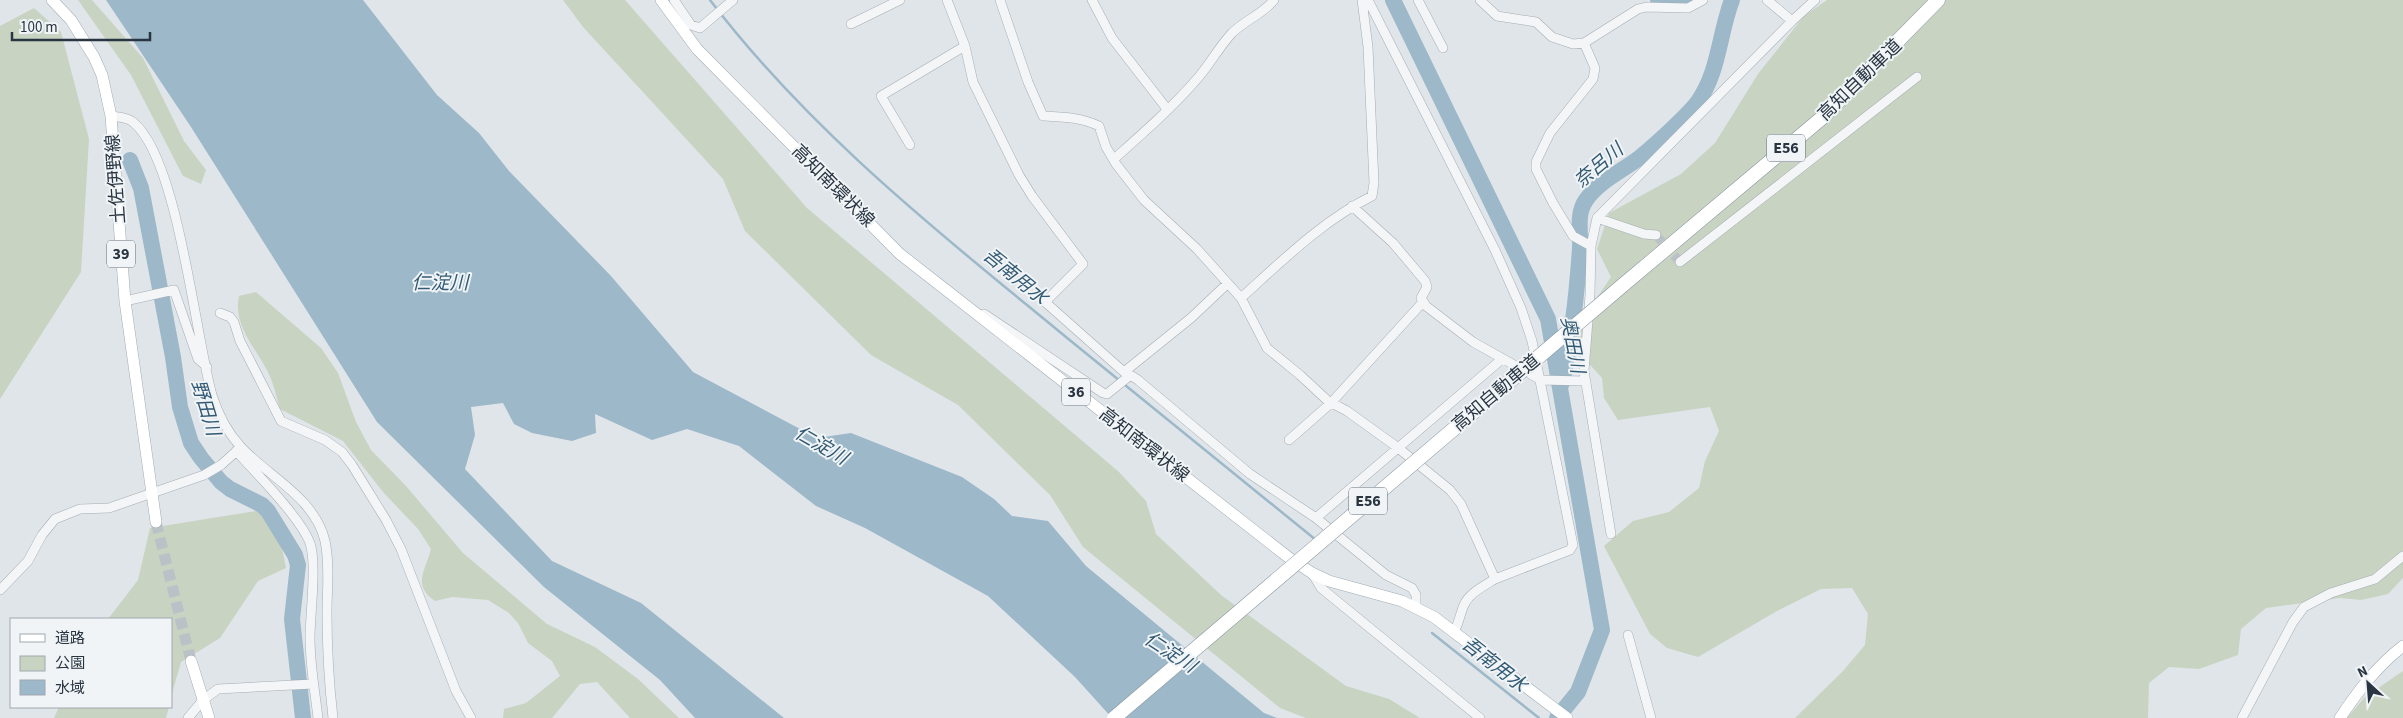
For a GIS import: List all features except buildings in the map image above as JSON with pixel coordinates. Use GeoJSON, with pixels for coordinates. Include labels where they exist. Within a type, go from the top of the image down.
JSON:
{"type":"FeatureCollection","features":[{"type":"Feature","properties":{"kind":"highway","name":"高知自動車道"},"geometry":{"type":"LineString","coordinates":[[1114,718],[1823,117],[1938,0]]}},
{"type":"Feature","properties":{"kind":"main road","name":"土佐伊野線"},"geometry":{"type":"LineString","coordinates":[[52,0],[71,20],[94,57],[102,75],[111,116],[125,301],[156,522]]}},
{"type":"Feature","properties":{"kind":"main road","name":"高知南環状線"},"geometry":{"type":"LineString","coordinates":[[661,0],[697,49],[900,254],[932,280],[1288,557],[1312,572],[1349,588],[1416,606],[1454,632],[1567,718]]}},
{"type":"Feature","properties":{"kind":"main road"},"geometry":{"type":"LineString","coordinates":[[2340,718],[2359,689],[2388,658],[2403,646]]}},
{"type":"Feature","properties":{"kind":"main road"},"geometry":{"type":"LineString","coordinates":[[192,661],[209,718]]}},
{"type":"Feature","properties":{"kind":"street"},"geometry":{"type":"LineString","coordinates":[[674,0],[691,25],[700,28],[734,0]]}},
{"type":"Feature","properties":{"kind":"street"},"geometry":{"type":"LineString","coordinates":[[852,24],[900,0]]}},
{"type":"Feature","properties":{"kind":"street"},"geometry":{"type":"LineString","coordinates":[[947,0],[965,46],[973,82],[1019,175],[1032,196],[1083,264],[1045,302],[1128,375],[1250,474],[1316,518],[1386,575],[1412,588],[1416,595],[1416,606]]}},
{"type":"Feature","properties":{"kind":"street"},"geometry":{"type":"LineString","coordinates":[[1000,0],[1025,73],[1043,116],[1074,117],[1085,119],[1099,126],[1106,147],[1144,200],[1197,249],[1241,298],[1267,348],[1331,402],[1347,411],[1397,447],[1450,490],[1461,504],[1495,579]]}},
{"type":"Feature","properties":{"kind":"street"},"geometry":{"type":"LineString","coordinates":[[1092,0],[1112,38],[1167,109]]}},
{"type":"Feature","properties":{"kind":"street"},"geometry":{"type":"LineString","coordinates":[[1114,159],[1196,81],[1211,63],[1221,45],[1237,28],[1270,6],[1274,0]]}},
{"type":"Feature","properties":{"kind":"street"},"geometry":{"type":"LineString","coordinates":[[1241,298],[1313,234],[1352,206],[1372,196],[1374,183],[1368,47],[1362,0]]}},
{"type":"Feature","properties":{"kind":"street"},"geometry":{"type":"LineString","coordinates":[[1368,0],[1510,282],[1532,341],[1573,545],[1570,550],[1495,579],[1472,594],[1464,604],[1460,622],[1454,632]]}},
{"type":"Feature","properties":{"kind":"street"},"geometry":{"type":"LineString","coordinates":[[1418,0],[1443,48]]}},
{"type":"Feature","properties":{"kind":"street"},"geometry":{"type":"LineString","coordinates":[[1480,0],[1497,16],[1536,22],[1552,37],[1573,44],[1584,43],[1638,9],[1646,7],[1688,8],[1703,0]]}},
{"type":"Feature","properties":{"kind":"street"},"geometry":{"type":"LineString","coordinates":[[1767,0],[1792,21]]}},
{"type":"Feature","properties":{"kind":"street"},"geometry":{"type":"LineString","coordinates":[[1611,534],[1585,381],[1591,246],[1597,218],[1815,0]]}},
{"type":"Feature","properties":{"kind":"street"},"geometry":{"type":"LineString","coordinates":[[1584,43],[1595,68],[1593,80],[1550,133],[1536,162],[1536,169],[1572,236],[1591,246]]}},
{"type":"Feature","properties":{"kind":"street"},"geometry":{"type":"LineString","coordinates":[[910,145],[881,96],[965,46]]}},
{"type":"Feature","properties":{"kind":"street"},"geometry":{"type":"LineString","coordinates":[[1680,262],[1917,77]]}},
{"type":"Feature","properties":{"kind":"street"},"geometry":{"type":"LineString","coordinates":[[111,116],[126,119],[135,124],[149,143],[156,157],[169,194],[212,395],[220,415],[239,449],[288,511],[310,544],[312,611],[309,684],[318,718]]}},
{"type":"Feature","properties":{"kind":"street"},"geometry":{"type":"LineString","coordinates":[[1352,206],[1394,243],[1425,281],[1427,287],[1421,298],[1426,306],[1473,342],[1541,380],[1585,381]]}},
{"type":"Feature","properties":{"kind":"street"},"geometry":{"type":"LineString","coordinates":[[1597,218],[1644,234],[1656,235]]}},
{"type":"Feature","properties":{"kind":"street"},"geometry":{"type":"LineString","coordinates":[[932,280],[1095,388],[1107,394],[1227,284]]}},
{"type":"Feature","properties":{"kind":"street"},"geometry":{"type":"LineString","coordinates":[[125,301],[160,292],[172,290],[175,292],[198,359],[207,367]]}},
{"type":"Feature","properties":{"kind":"street"},"geometry":{"type":"LineString","coordinates":[[1289,440],[1331,402],[1424,302]]}},
{"type":"Feature","properties":{"kind":"street"},"geometry":{"type":"LineString","coordinates":[[220,313],[230,317],[234,322],[240,341],[281,422],[325,440],[342,452],[386,520],[423,604],[456,691],[471,718]]}},
{"type":"Feature","properties":{"kind":"street"},"geometry":{"type":"LineString","coordinates":[[1576,318],[1587,333]]}},
{"type":"Feature","properties":{"kind":"street"},"geometry":{"type":"LineString","coordinates":[[1316,518],[1502,359]]}},
{"type":"Feature","properties":{"kind":"street"},"geometry":{"type":"LineString","coordinates":[[0,590],[28,561],[42,535],[55,519],[80,509],[109,508],[152,495],[204,475],[221,465],[239,449]]}},
{"type":"Feature","properties":{"kind":"street"},"geometry":{"type":"LineString","coordinates":[[239,449],[299,498],[314,515],[321,528],[327,560],[328,662],[333,718]]}},
{"type":"Feature","properties":{"kind":"street"},"geometry":{"type":"LineString","coordinates":[[2242,718],[2293,622],[2304,606],[2331,593],[2375,579],[2403,556]]}},
{"type":"Feature","properties":{"kind":"street"},"geometry":{"type":"LineString","coordinates":[[1312,572],[1321,588],[1480,718]]}},
{"type":"Feature","properties":{"kind":"street"},"geometry":{"type":"LineString","coordinates":[[1628,635],[1652,718]]}},
{"type":"Feature","properties":{"kind":"street"},"geometry":{"type":"LineString","coordinates":[[188,718],[213,691],[225,687],[309,684]]}},
{"type":"Feature","properties":{"kind":"green space"},"geometry":{"type":"Polygon","coordinates":[[[78,0],[92,0],[143,58],[184,141],[206,170],[201,184],[183,176],[131,75],[78,0]]]}},
{"type":"Feature","properties":{"kind":"green space"},"geometry":{"type":"Polygon","coordinates":[[[563,0],[625,0],[807,208],[1119,472],[1146,501],[1156,534],[1221,595],[1346,686],[1389,699],[1420,718],[1306,718],[1280,708],[1083,547],[1050,495],[958,405],[871,355],[745,231],[723,179],[583,27],[563,0]]]}},
{"type":"Feature","properties":{"kind":"green space"},"geometry":{"type":"Polygon","coordinates":[[[1827,0],[2403,0],[2403,578],[2388,594],[2361,600],[2340,598],[2266,608],[2241,629],[2238,655],[2199,669],[2169,667],[2149,683],[2148,718],[1795,718],[1843,671],[1865,645],[1868,614],[1852,588],[1821,589],[1777,611],[1698,657],[1667,648],[1650,634],[1604,546],[1633,521],[1669,512],[1699,488],[1705,461],[1719,431],[1710,407],[1618,420],[1604,398],[1602,378],[1582,356],[1577,327],[1611,277],[1597,249],[1609,213],[1681,174],[1715,143],[1758,74],[1804,16],[1827,0]]]}},
{"type":"Feature","properties":{"kind":"green space"},"geometry":{"type":"Polygon","coordinates":[[[34,8],[61,32],[89,139],[81,272],[0,399],[0,26],[34,8]]]}},
{"type":"Feature","properties":{"kind":"green space"},"geometry":{"type":"Polygon","coordinates":[[[256,292],[321,348],[338,373],[356,422],[371,450],[406,486],[463,553],[547,624],[595,647],[638,679],[679,718],[630,718],[597,682],[580,684],[552,718],[503,718],[504,709],[526,703],[560,676],[552,661],[528,643],[518,623],[509,613],[488,600],[452,597],[435,601],[428,595],[422,584],[422,578],[431,549],[418,529],[383,492],[343,441],[280,409],[271,379],[248,339],[240,319],[238,308],[239,296],[256,292]]]}},
{"type":"Feature","properties":{"kind":"green space"},"geometry":{"type":"Polygon","coordinates":[[[262,510],[279,533],[286,568],[258,581],[220,638],[181,662],[172,694],[172,618],[109,618],[138,580],[150,528],[262,510]]]}},
{"type":"Feature","properties":{"kind":"green space"},"geometry":{"type":"Polygon","coordinates":[[[2403,671],[2403,718],[2347,718],[2365,697],[2403,671]]]}},
{"type":"Feature","properties":{"kind":"green space"},"geometry":{"type":"Polygon","coordinates":[[[59,708],[169,708],[166,718],[54,718],[59,708]]]}},
{"type":"Feature","properties":{"kind":"water","name":"仁淀川"},"geometry":{"type":"Polygon","coordinates":[[[106,0],[363,0],[437,95],[479,133],[509,171],[611,276],[693,372],[817,438],[851,433],[962,477],[994,499],[1012,516],[1048,521],[1086,566],[1264,713],[1277,718],[1112,718],[1075,677],[988,596],[865,528],[816,506],[739,446],[687,429],[652,440],[595,414],[596,433],[572,441],[532,433],[514,424],[503,403],[471,407],[475,435],[465,469],[552,561],[641,603],[784,718],[695,718],[660,680],[544,587],[377,422],[191,127],[106,0]]]}},
{"type":"Feature","properties":{"kind":"waterway","name":"吾南用水"},"geometry":{"type":"LineString","coordinates":[[710,0],[781,84],[820,124],[901,199],[942,235],[1316,540]]}},
{"type":"Feature","properties":{"kind":"waterway","name":"奥田川"},"geometry":{"type":"LineString","coordinates":[[1393,0],[1548,319],[1602,630],[1578,692],[1557,718]]}},
{"type":"Feature","properties":{"kind":"waterway","name":"奈呂川"},"geometry":{"type":"LineString","coordinates":[[1658,0],[1686,3],[1690,0]]}},
{"type":"Feature","properties":{"kind":"waterway","name":"奈呂川"},"geometry":{"type":"LineString","coordinates":[[1562,383],[1574,316],[1580,248],[1580,217],[1583,205],[1597,188],[1645,153],[1697,103],[1710,79],[1732,0]]}},
{"type":"Feature","properties":{"kind":"waterway","name":"野田川"},"geometry":{"type":"LineString","coordinates":[[130,160],[141,188],[173,357],[180,407],[191,443],[221,482],[230,489],[262,505],[268,511],[295,555],[298,565],[292,619],[303,718]]}},
{"type":"Feature","properties":{"kind":"waterway","name":"吾南用水"},"geometry":{"type":"LineString","coordinates":[[1432,633],[1539,718]]}},
{"type":"Feature","properties":{"kind":"tunnel"},"geometry":{"type":"LineString","coordinates":[[1656,235],[1680,262]]}},
{"type":"Feature","properties":{"kind":"tunnel"},"geometry":{"type":"LineString","coordinates":[[156,522],[191,661]]}}]}
